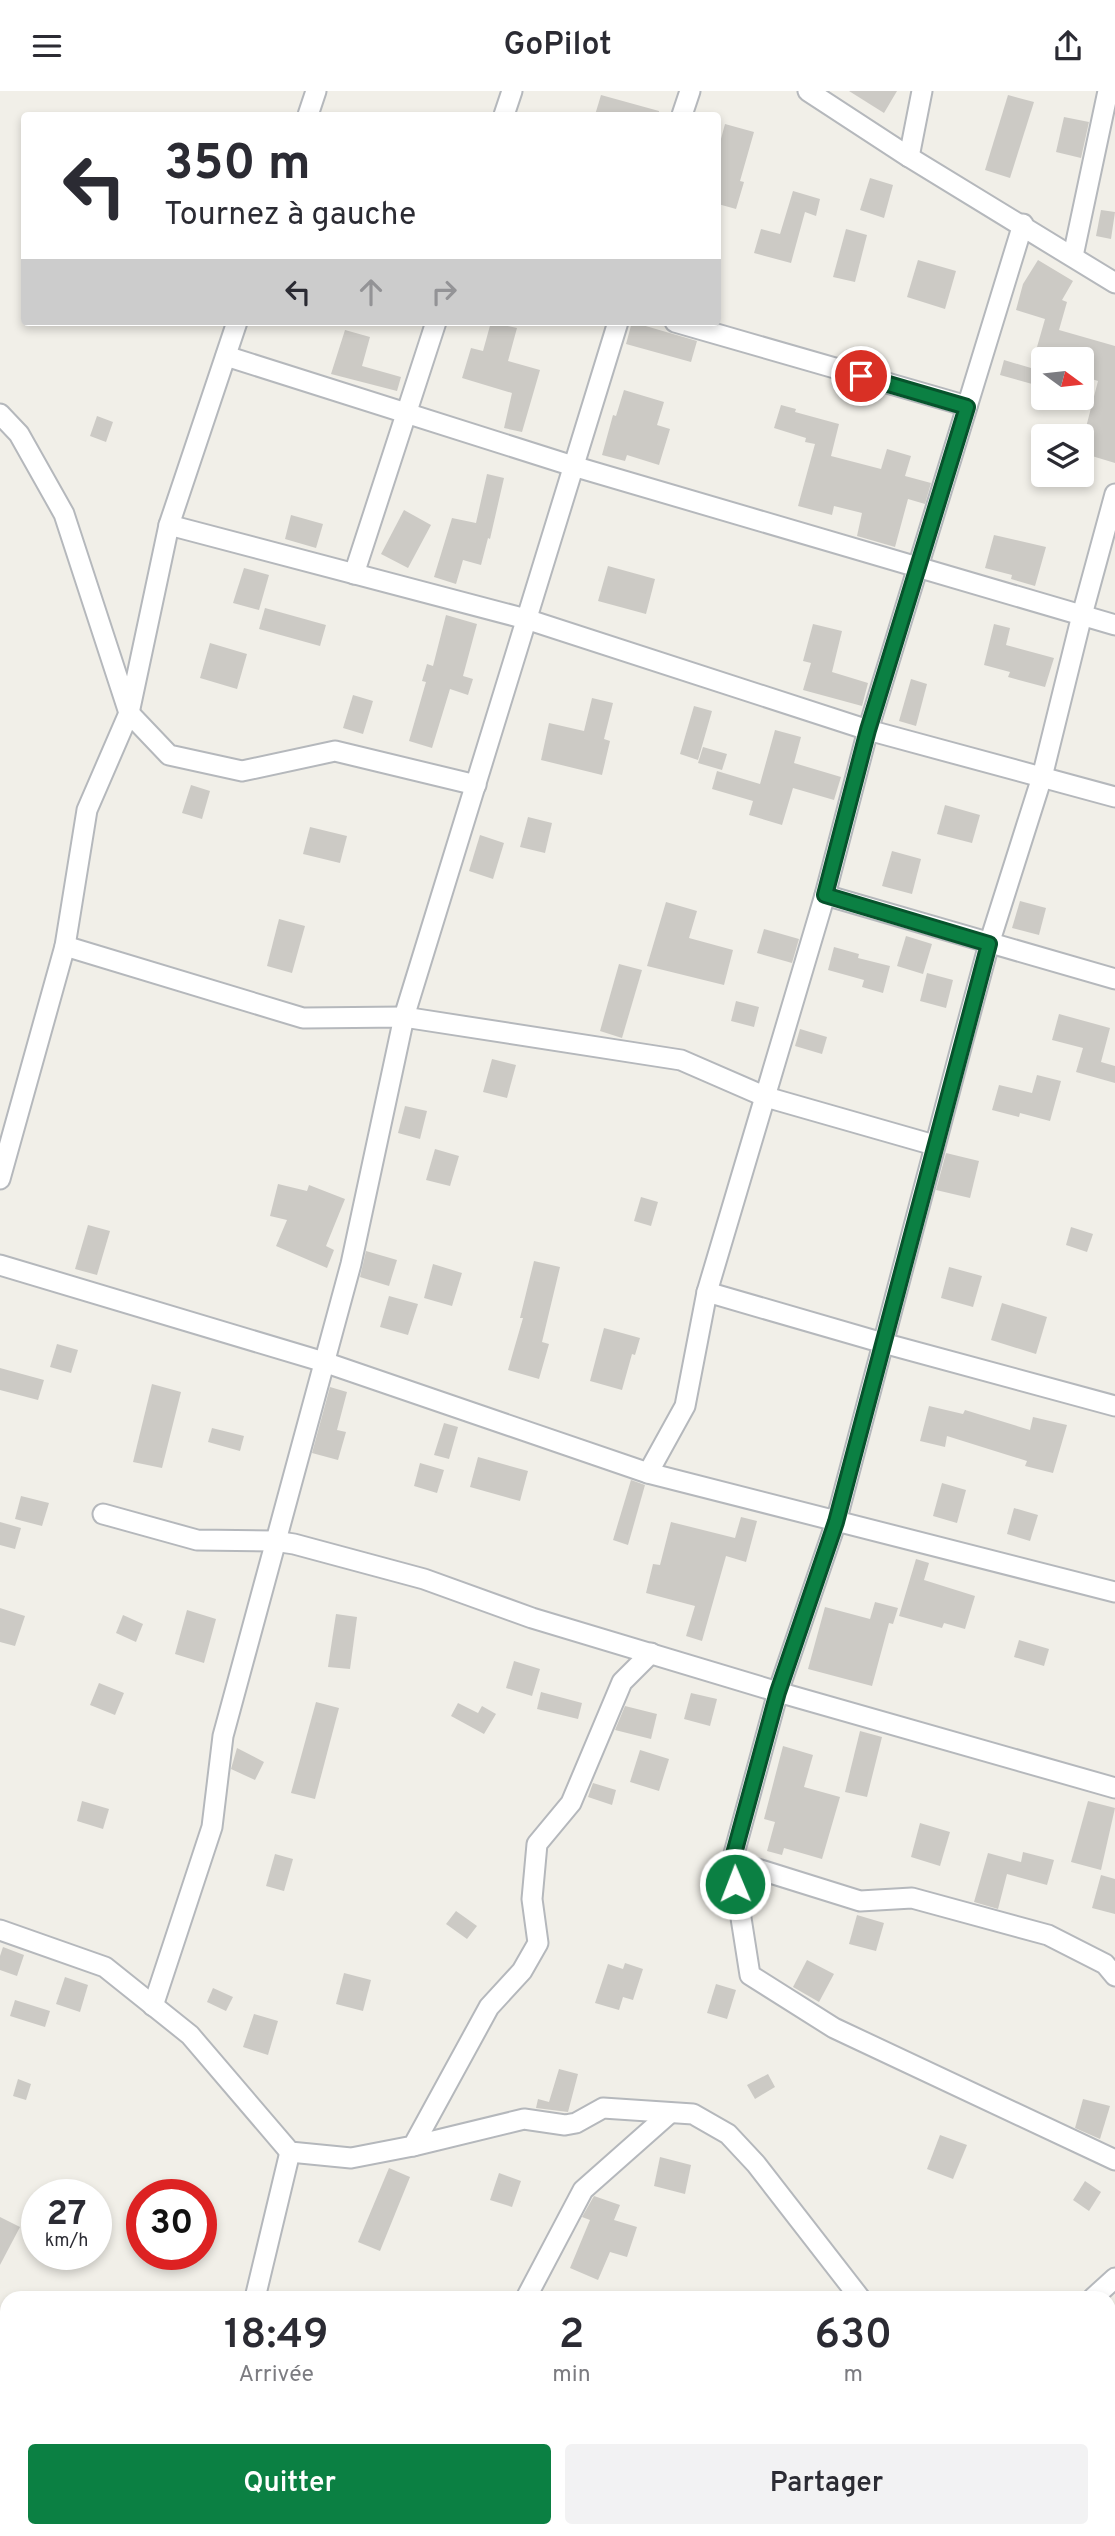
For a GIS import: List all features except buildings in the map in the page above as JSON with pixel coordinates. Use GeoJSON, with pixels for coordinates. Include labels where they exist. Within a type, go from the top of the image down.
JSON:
{"type":"FeatureCollection","features":[{"type":"Feature","properties":{"kind":"street"},"geometry":{"type":"LineString","coordinates":[[309,112],[316,91]]}},
{"type":"Feature","properties":{"kind":"street"},"geometry":{"type":"LineString","coordinates":[[505,112],[512,91]]}},
{"type":"Feature","properties":{"kind":"street"},"geometry":{"type":"LineString","coordinates":[[683,112],[690,91]]}},
{"type":"Feature","properties":{"kind":"street"},"geometry":{"type":"LineString","coordinates":[[808,91],[909,157],[1115,283]]}},
{"type":"Feature","properties":{"kind":"street"},"geometry":{"type":"LineString","coordinates":[[909,157],[922,91]]}},
{"type":"Feature","properties":{"kind":"street"},"geometry":{"type":"LineString","coordinates":[[1073,256],[1108,91]]}},
{"type":"Feature","properties":{"kind":"street"},"geometry":{"type":"LineString","coordinates":[[648,1473],[685,1406],[707,1291],[825,895],[868,730],[1023,225]]}},
{"type":"Feature","properties":{"kind":"street"},"geometry":{"type":"LineString","coordinates":[[0,1179],[65,946],[87,810],[129,713],[169,525],[236,326]]}},
{"type":"Feature","properties":{"kind":"street"},"geometry":{"type":"LineString","coordinates":[[354,574],[435,326]]}},
{"type":"Feature","properties":{"kind":"street"},"geometry":{"type":"LineString","coordinates":[[153,2005],[212,1827],[223,1735],[351,1263],[404,1017],[617,326]]}},
{"type":"Feature","properties":{"kind":"street"},"geometry":{"type":"LineString","coordinates":[[689,326],[967,407]]}},
{"type":"Feature","properties":{"kind":"street"},"geometry":{"type":"LineString","coordinates":[[226,356],[573,466],[1115,625]]}},
{"type":"Feature","properties":{"kind":"street"},"geometry":{"type":"LineString","coordinates":[[0,414],[19,434],[64,514],[129,713],[169,755],[242,771],[335,751],[476,785]]}},
{"type":"Feature","properties":{"kind":"street"},"geometry":{"type":"LineString","coordinates":[[1115,494],[1042,777],[989,944],[934,1145],[836,1522],[778,1692],[732,1861],[750,1975],[834,2028],[1115,2160]]}},
{"type":"Feature","properties":{"kind":"street"},"geometry":{"type":"LineString","coordinates":[[169,525],[526,619],[868,730],[1115,797]]}},
{"type":"Feature","properties":{"kind":"street"},"geometry":{"type":"LineString","coordinates":[[825,895],[1115,979]]}},
{"type":"Feature","properties":{"kind":"street"},"geometry":{"type":"LineString","coordinates":[[65,946],[303,1018],[404,1017],[681,1061],[766,1097],[934,1145]]}},
{"type":"Feature","properties":{"kind":"street"},"geometry":{"type":"LineString","coordinates":[[0,1265],[324,1362],[648,1473],[1115,1593]]}},
{"type":"Feature","properties":{"kind":"street"},"geometry":{"type":"LineString","coordinates":[[707,1291],[883,1343],[1115,1406]]}},
{"type":"Feature","properties":{"kind":"street"},"geometry":{"type":"LineString","coordinates":[[103,1514],[197,1540],[275,1541],[294,1544],[424,1579],[532,1618],[778,1692],[1115,1788]]}},
{"type":"Feature","properties":{"kind":"street"},"geometry":{"type":"LineString","coordinates":[[413,2146],[489,2007],[522,1971],[538,1943],[532,1899],[537,1844],[571,1803],[622,1682],[651,1653]]}},
{"type":"Feature","properties":{"kind":"street"},"geometry":{"type":"LineString","coordinates":[[732,1861],[860,1902],[912,1898],[1048,1935],[1105,1964],[1115,1976]]}},
{"type":"Feature","properties":{"kind":"street"},"geometry":{"type":"LineString","coordinates":[[0,1930],[105,1967],[190,2035],[290,2152],[351,2158],[524,2119],[565,2125],[576,2123],[603,2108],[693,2114],[728,2134],[755,2164],[855,2291]]}},
{"type":"Feature","properties":{"kind":"street"},"geometry":{"type":"LineString","coordinates":[[530,2291],[583,2190],[670,2113]]}},
{"type":"Feature","properties":{"kind":"street"},"geometry":{"type":"LineString","coordinates":[[257,2291],[290,2152]]}},
{"type":"Feature","properties":{"kind":"street"},"geometry":{"type":"LineString","coordinates":[[1101,2291],[1115,2278]]}},
{"type":"Feature","properties":{"kind":"route"},"geometry":{"type":"LineString","coordinates":[[735,1884],[732,1861],[778,1692],[836,1522],[989,944],[825,895],[868,730],[967,407],[861,376]]}}]}
